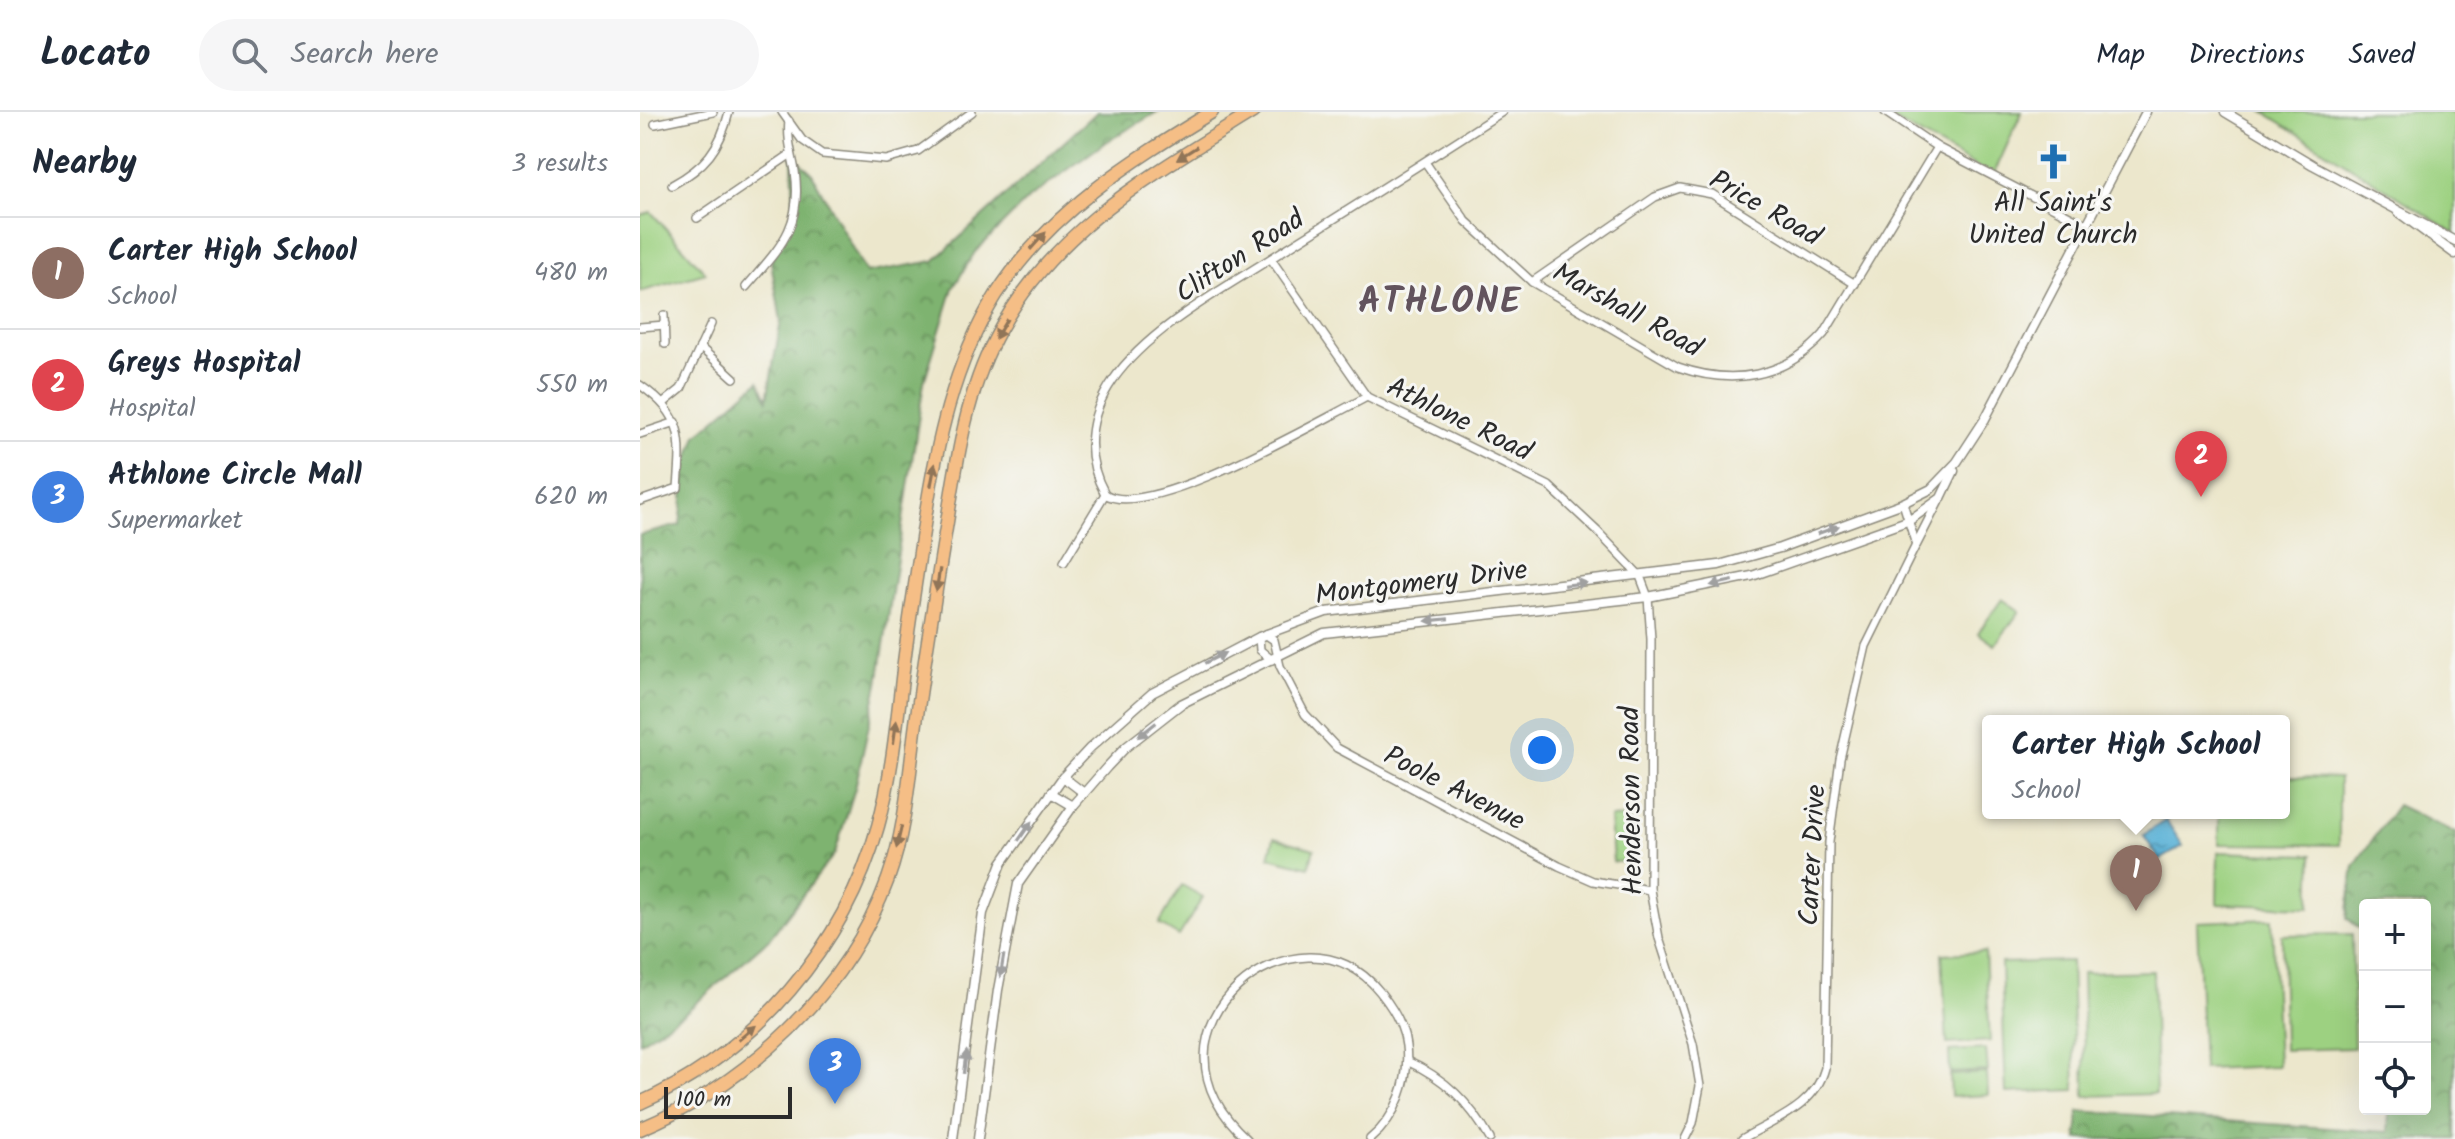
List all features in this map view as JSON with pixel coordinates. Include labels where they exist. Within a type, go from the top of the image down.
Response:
[{"type":"highway","points":[[640,1103],[685,1080],[753,1028],[809,967],[850,900],[867,860],[885,795],[940,440],[965,361],[994,298],[1016,265],[1079,200],[1212,112]]},
{"type":"highway","points":[[640,1129],[713,1092],[780,1039],[829,984],[871,918],[888,879],[906,805],[927,642],[965,423],[983,363],[996,336],[1028,284],[1071,235],[1117,198],[1253,112]]},
{"type":"street","points":[[655,124],[713,112]]},
{"type":"street","points":[[672,185],[701,167],[715,153],[729,112]]},
{"type":"street","points":[[782,112],[802,140],[822,154],[886,160],[918,151],[972,112]]},
{"type":"street","name":"Clifton Road","points":[[1105,494],[1092,460],[1090,441],[1101,399],[1137,352],[1202,303],[1502,112]]},
{"type":"street","points":[[1885,112],[1937,147],[2087,225]]},
{"type":"street","points":[[2225,112],[2455,241]]},
{"type":"street","name":"Montgomery Drive","points":[[953,1139],[986,898],[1002,863],[1051,793],[1119,720],[1152,693],[1262,635],[1326,612],[1719,565],[1780,548],[1903,503],[1938,484],[1957,462],[1985,419],[2147,115]]},
{"type":"street","points":[[746,287],[793,226],[798,202],[789,121]]},
{"type":"street","name":"Marshall Road","points":[[1425,162],[1466,221],[1532,282],[1678,367],[1718,376],[1762,373],[1787,367],[1806,355],[1824,334],[1937,147]]},
{"type":"street","points":[[697,218],[791,154]]},
{"type":"street","name":"Price Road","points":[[1532,282],[1655,197],[1690,188],[1712,194],[1855,284]]},
{"type":"street","points":[[2395,210],[2409,224],[2455,254]]},
{"type":"street","name":"Athlone Road","points":[[1271,259],[1367,397],[1549,486],[1640,576],[1648,597]]},
{"type":"street","points":[[664,315],[665,344]]},
{"type":"street","points":[[665,402],[681,389],[711,324]]},
{"type":"street","points":[[640,327],[665,325]]},
{"type":"street","points":[[700,347],[734,378]]},
{"type":"street","points":[[640,385],[665,402],[680,437],[678,488],[640,501]]},
{"type":"street","points":[[1064,562],[1105,494],[1126,502],[1172,492],[1367,397]]},
{"type":"street","points":[[640,434],[676,422]]},
{"type":"street","name":"Montgomery Drive","points":[[978,1139],[1015,889],[1084,793],[1126,747],[1181,704],[1308,639],[1340,630],[1648,597],[1729,583],[1768,571],[1910,520],[1941,498],[1957,462]]},
{"type":"street","points":[[1916,545],[1941,498]]},
{"type":"street","points":[[1903,503],[1916,545]]},
{"type":"street","name":"Carter Drive","points":[[1742,1139],[1807,1101],[1821,1082],[1826,1060],[1829,842],[1840,759],[1866,646],[1916,545]]},
{"type":"street","points":[[1780,548],[1787,563]]},
{"type":"street","points":[[1761,553],[1768,571]]},
{"type":"street","points":[[1477,596],[1479,615]]},
{"type":"street","points":[[1462,597],[1465,617]]},
{"type":"street","name":"Henderson Road","points":[[1648,597],[1651,639],[1650,890],[1659,938],[1699,1069],[1697,1107],[1685,1139]]},
{"type":"street","name":"Poole Avenue","points":[[1274,657],[1274,640],[1262,635],[1260,650],[1274,657],[1305,714],[1321,735],[1359,762],[1593,881],[1650,890]]},
{"type":"street","points":[[1063,777],[1084,793]]},
{"type":"street","points":[[1051,793],[1073,806]]},
{"type":"street","points":[[1247,1139],[1218,1105],[1206,1068],[1210,1027],[1217,1009],[1248,976],[1293,959],[1320,958],[1359,973],[1375,986],[1399,1020],[1407,1061],[1397,1103],[1370,1139]]},
{"type":"street","points":[[1407,1061],[1432,1072],[1458,1094],[1490,1139]]},
{"type":"green space","points":[[1097,112],[1157,112],[1103,144],[1029,198],[975,252],[953,288],[924,382],[878,684],[855,788],[835,853],[769,939],[686,1012],[640,1042],[640,535],[680,525],[687,464],[697,435],[759,381],[767,399],[781,321],[771,262],[794,209],[792,155],[811,172],[866,273],[934,261]]},
{"type":"green space","points":[[1896,112],[2022,112],[1993,176],[1891,118]]},
{"type":"green space","points":[[2264,112],[2455,112],[2455,233]]},
{"type":"green space","points":[[651,212],[706,273],[640,292],[640,215]]},
{"type":"green space","points":[[2002,599],[2020,611],[1995,645],[1978,633]]},
{"type":"green space","points":[[2290,777],[2339,778],[2339,845],[2219,844],[2219,819],[2290,819]]},
{"type":"green space","points":[[2397,805],[2455,833],[2455,1139],[2077,1139],[2079,1111],[2388,1132],[2389,1115],[2431,1115],[2431,899],[2359,899],[2359,928],[2347,918],[2354,866]]},
{"type":"green space","points":[[1630,817],[1633,861],[1613,862],[1610,818]]},
{"type":"green space","points":[[1274,838],[1314,849],[1309,867],[1269,857]]},
{"type":"green space","points":[[2218,852],[2312,855],[2310,907],[2217,904]]},
{"type":"green space","points":[[1182,885],[1203,897],[1179,936],[1159,924]]},
{"type":"green space","points":[[2272,919],[2278,1066],[2203,1069],[2197,922]]},
{"type":"green space","points":[[2352,934],[2354,1048],[2284,1050],[2282,935]]},
{"type":"green space","points":[[1985,952],[1990,1041],[1947,1044],[1942,954]]},
{"type":"green space","points":[[2071,961],[2075,1090],[2006,1093],[2001,963]]},
{"type":"green space","points":[[2153,971],[2156,1094],[2085,1096],[2082,973]]},
{"type":"green space","points":[[1986,1049],[1988,1071],[1950,1073],[1949,1051]]},
{"type":"green space","points":[[1987,1073],[1988,1095],[1951,1097],[1950,1075]]},
{"type":"water","points":[[2166,820],[2183,846],[2160,860],[2143,835]]},
{"type":"place","name":"All Saint's United Church","points":[[2053,161]]},
{"type":"place","name":"Greys Hospital","points":[[2201,497]]},
{"type":"place","name":"Carter High School","points":[[2136,911]]},
{"type":"place","name":"Athlone Circle Mall","points":[[835,1104]]},
{"type":"district","name":"ATHLONE","points":[[1440,299]]}]
